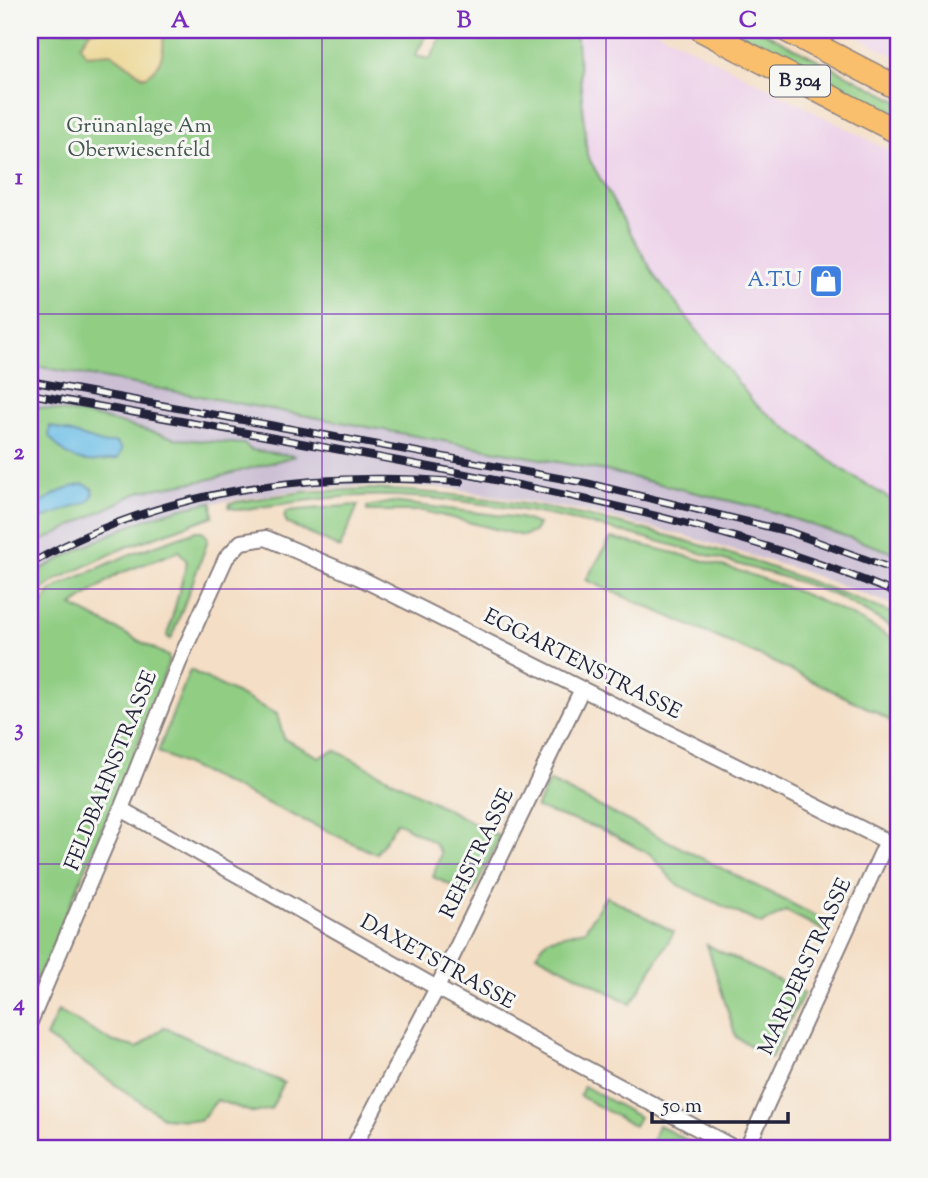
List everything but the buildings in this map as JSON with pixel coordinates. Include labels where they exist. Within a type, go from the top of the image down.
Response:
[{"type":"main road","name":"B 304","points":[[702,30],[898,132]]},
{"type":"main road","name":"B 304","points":[[786,30],[898,88]]},
{"type":"street","name":"EGGARTENSTRASSE","points":[[241,542],[266,538],[360,578],[892,844]]},
{"type":"street","name":"FELDBAHNSTRASSE","points":[[30,1022],[121,809],[181,655],[226,558],[241,542]]},
{"type":"street","name":"REHSTRASSE","points":[[353,1148],[437,988],[582,689]]},
{"type":"street","name":"DAXETSTRASSE","points":[[121,809],[437,988],[734,1148]]},
{"type":"street","name":"MARDERSTRASSE","points":[[747,1148],[892,844]]},
{"type":"shaded area","points":[[576,30],[656,30],[898,155],[898,504],[840,468],[755,404],[656,278],[587,155]]},
{"type":"shaded area","points":[[844,30],[898,30],[898,58]]},
{"type":"shaded area","points":[[30,365],[606,471],[767,510],[898,554],[898,607],[799,570],[686,536],[583,511],[455,489],[388,485],[322,487],[191,506],[130,525],[30,575],[30,547],[141,491],[207,480],[294,456],[251,450],[244,444],[178,439],[97,417],[30,406]]},
{"type":"green space","name":"Grünanlage Am Oberwiesenfeld","points":[[30,30],[429,30],[415,56],[430,59],[445,30],[576,30],[587,155],[656,278],[755,404],[840,468],[898,504],[898,554],[767,510],[606,471],[30,365]]},
{"type":"green space","points":[[732,30],[760,30],[898,101],[898,116]]},
{"type":"green space","points":[[30,406],[97,417],[178,439],[244,444],[251,450],[296,456],[207,480],[141,491],[30,547]]},
{"type":"green space","points":[[371,489],[439,493],[506,502],[574,513],[640,528],[771,567],[898,616],[898,631],[838,597],[797,581],[646,538],[523,510],[440,499],[378,495],[319,499],[239,510],[229,507],[230,503],[302,492]]},
{"type":"green space","points":[[212,502],[213,516],[124,548],[58,579],[45,588],[30,611],[30,575],[96,541],[141,522],[164,513]]},
{"type":"green space","points":[[392,502],[520,518],[538,524],[534,532],[523,536],[424,511],[367,511],[367,507]]},
{"type":"green space","points":[[358,505],[340,548],[287,523],[284,516],[287,511]]},
{"type":"green space","points":[[202,531],[208,538],[171,639],[167,637],[187,562],[179,551],[118,574],[72,606],[168,656],[169,661],[133,756],[30,1000],[30,635],[42,604],[50,592],[61,585],[128,555]]},
{"type":"green space","points":[[611,538],[723,566],[795,591],[831,606],[898,642],[898,726],[874,711],[769,660],[586,580]]},
{"type":"green space","points":[[190,670],[277,714],[284,739],[319,757],[335,750],[500,837],[472,895],[433,877],[441,853],[433,842],[397,822],[376,854],[158,752]]},
{"type":"green space","points":[[549,781],[830,923],[825,931],[786,911],[761,924],[676,884],[650,854],[603,830],[536,808]]},
{"type":"green space","points":[[606,896],[674,932],[631,1004],[536,954],[548,939],[585,930]]},
{"type":"green space","points":[[707,945],[804,993],[771,1058],[736,1037]]},
{"type":"green space","points":[[58,1011],[111,1041],[138,1048],[164,1027],[284,1083],[271,1109],[254,1113],[217,1100],[200,1121],[164,1118],[46,1037]]},
{"type":"green space","points":[[584,1086],[639,1117],[634,1126],[580,1096]]},
{"type":"green space","points":[[658,1125],[702,1148],[650,1148]]},
{"type":"sand","points":[[91,30],[162,30],[163,51],[159,63],[144,77],[111,53],[86,55],[80,45]]},
{"type":"water","points":[[50,426],[105,444],[115,442],[122,449],[118,459],[87,461],[72,457],[49,436]]},
{"type":"water","points":[[83,484],[92,488],[93,495],[88,502],[35,521],[33,511],[44,501]]},
{"type":"railway","points":[[30,381],[586,483],[790,532],[898,571]]},
{"type":"railway","points":[[30,394],[435,468],[611,505],[728,535],[842,572],[898,594]]},
{"type":"railway","points":[[30,564],[80,538],[131,518],[238,490],[348,479],[460,482]]},
{"type":"place","name":"A.T.U","points":[[826,281]]}]
